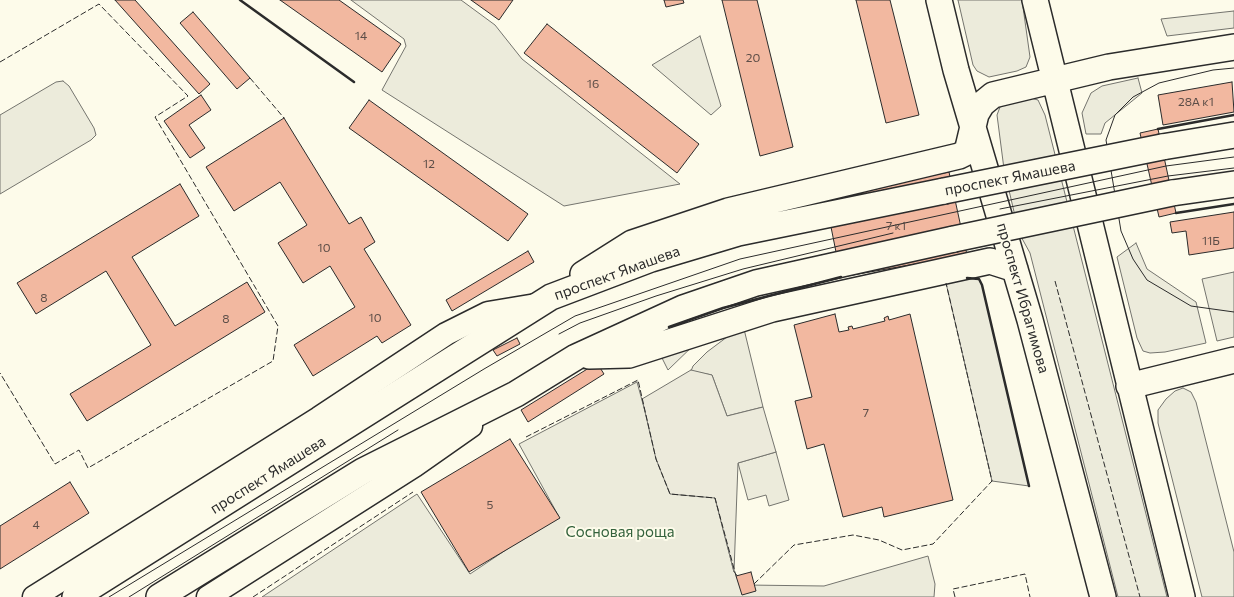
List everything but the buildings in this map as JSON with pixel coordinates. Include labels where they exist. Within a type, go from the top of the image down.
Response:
[{"type":"main road","name":"проспект Ибрагимова","points":[[938,0],[973,128],[1015,269],[1103,597]]},
{"type":"main road","points":[[1035,0],[1182,597]]},
{"type":"main road","points":[[34,597],[319,418],[446,334],[488,313],[543,301],[632,243],[728,211],[959,156],[967,152],[976,114],[982,104],[994,95],[1109,67],[1234,47]]},
{"type":"main road","name":"проспект Ямашева","points":[[75,597],[543,301],[651,259],[738,233],[1162,147],[1234,135]]},
{"type":"main road","points":[[208,597],[414,466],[516,394],[576,357],[683,308],[756,283],[1172,193],[1234,184]]},
{"type":"main road","points":[[576,357],[629,355],[772,310],[990,261],[1015,269]]},
{"type":"main road","points":[[1129,386],[1234,360]]},
{"type":"main road","points":[[159,597],[363,471],[516,394]]},
{"type":"green space","points":[[351,0],[461,0],[495,25],[522,59],[680,184],[564,206],[382,90],[406,46],[404,39]]},
{"type":"green space","points":[[958,0],[1022,0],[1030,57],[1026,67],[1017,71],[989,77],[977,71],[973,65]]},
{"type":"green space","points":[[1234,11],[1234,28],[1167,36],[1161,19]]},
{"type":"green space","points":[[700,36],[721,106],[711,115],[652,65]]},
{"type":"green space","points":[[1138,78],[1142,93],[1105,123],[1101,134],[1086,134],[1082,113],[1091,93],[1102,86]]},
{"type":"green space","points":[[63,81],[69,86],[94,128],[96,135],[91,140],[0,194],[0,115],[56,82]]},
{"type":"green space","points":[[1027,97],[1038,100],[1045,115],[1167,597],[1118,597],[1030,253],[1019,233],[1004,169],[997,115],[1000,107],[1006,103]]},
{"type":"green space","points":[[1136,243],[1147,269],[1196,302],[1206,343],[1165,352],[1150,353],[1143,351],[1137,338],[1117,257]]},
{"type":"green space","points":[[1234,272],[1234,337],[1217,341],[1202,279]]},
{"type":"green space","points":[[969,278],[979,279],[982,285],[1029,486],[992,481],[946,283]]},
{"type":"green space","points":[[743,325],[763,407],[727,416],[712,375],[691,371],[693,366],[707,352]]},
{"type":"green space","points":[[699,340],[668,370],[660,354]]},
{"type":"green space","name":"Сосновая роща","points":[[637,382],[654,444],[715,498],[734,572],[747,585],[824,586],[928,556],[935,584],[934,597],[262,597],[417,494],[470,574],[558,515],[519,444]]},
{"type":"green space","points":[[1183,388],[1191,392],[1196,402],[1234,552],[1234,597],[1202,597],[1158,423],[1158,410],[1175,391]]},
{"type":"green space","points":[[776,452],[789,500],[769,506],[766,495],[748,500],[738,463]]},
{"type":"shaded area","points":[[691,370],[712,375],[727,416],[763,407],[776,452],[738,463],[734,572],[715,498],[670,494],[656,459],[642,399]]},
{"type":"tram line","points":[[1234,68],[1213,70],[1159,83],[1133,97],[1115,115],[1106,140],[1121,231],[1133,259],[1147,280],[1191,306],[1234,312]]},
{"type":"tram line","points":[[109,597],[484,369],[575,316],[740,259],[1166,166],[1234,157]]},
{"type":"tram line","points":[[1000,209],[1168,176],[1234,168]]},
{"type":"tram line","points":[[559,334],[580,323],[656,296],[743,269],[893,233]]},
{"type":"tram line","points":[[129,597],[398,430]]},
{"type":"fence","points":[[0,62],[99,4],[188,96],[155,117],[278,326],[273,361],[88,468],[79,450],[55,464],[0,373]]},
{"type":"fence","points":[[250,78],[284,118]]},
{"type":"fence","points":[[1055,281],[1140,597]]},
{"type":"fence","points":[[754,584],[794,545],[853,535],[879,540],[902,550],[933,544],[992,481],[946,283]]},
{"type":"fence","points":[[526,437],[638,380],[656,459],[670,494],[715,498],[736,576]]},
{"type":"fence","points":[[253,597],[413,492]]},
{"type":"fence","points":[[955,597],[953,589],[1025,574],[1030,597]]},
{"type":"wall","points":[[240,0],[354,82]]},
{"type":"wall","points":[[1158,129],[1234,115]]},
{"type":"wall","points":[[1176,213],[1234,204]]},
{"type":"wall","points":[[669,327],[723,308],[841,277]]},
{"type":"wall","points":[[967,278],[979,279],[982,285],[1029,486]]}]
